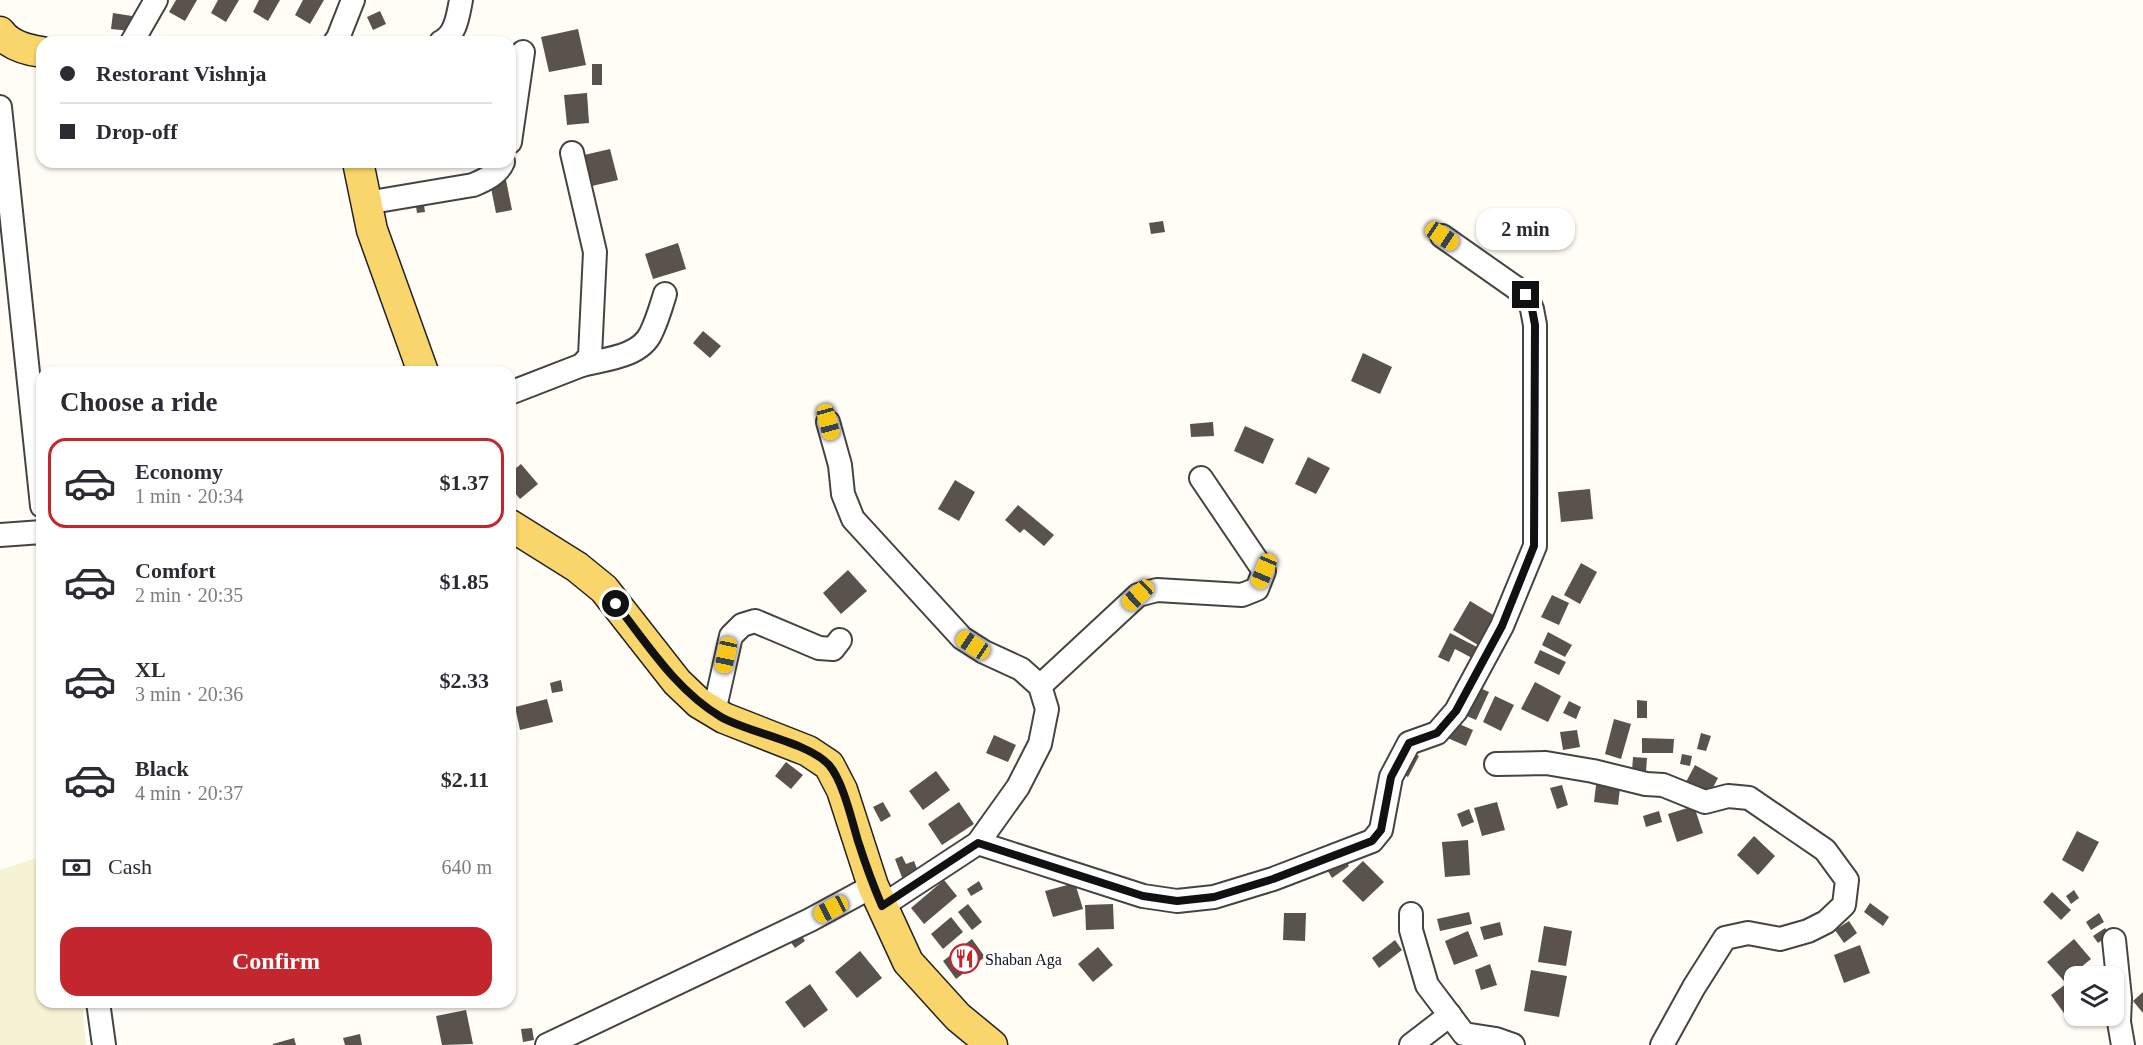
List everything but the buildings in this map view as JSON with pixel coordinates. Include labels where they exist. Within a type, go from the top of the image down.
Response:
[{"type":"main road","points":[[1,38],[20,47],[36,51]]},
{"type":"main road","points":[[359,168],[372,230],[421,366]]},
{"type":"main road","points":[[516,529],[577,567],[604,589],[677,682],[699,703],[724,718],[808,751],[829,765],[842,790],[877,896],[908,962],[958,1017],[992,1045]]},
{"type":"street","points":[[135,36],[156,0]]},
{"type":"street","points":[[339,36],[354,0]]},
{"type":"street","points":[[449,36],[455,26],[461,0]]},
{"type":"street","points":[[516,100],[523,52]]},
{"type":"street","points":[[0,106],[36,449]]},
{"type":"street","points":[[572,153],[595,252],[590,356],[582,365]]},
{"type":"street","points":[[366,203],[473,185],[487,179],[500,168]]},
{"type":"street","points":[[978,843],[1143,896],[1177,901],[1214,897],[1273,879],[1372,841],[1381,830],[1391,777],[1409,743],[1437,733],[1456,711],[1502,626],[1534,546],[1535,325],[1532,309],[1526,295],[1442,236]]},
{"type":"street","points":[[516,391],[582,365],[630,353],[642,346],[651,335],[666,294]]},
{"type":"street","points":[[547,1045],[810,920],[877,896],[978,843],[1018,787],[1040,744],[1047,710],[1040,686],[1021,669],[984,652],[962,638],[853,519],[843,494],[840,465],[828,422]]},
{"type":"street","points":[[1040,686],[1138,595],[1156,590],[1242,594],[1257,589],[1264,571],[1201,478]]},
{"type":"street","points":[[0,535],[36,532]]},
{"type":"street","points":[[714,712],[731,636],[742,625],[755,621],[819,648],[832,649],[840,640]]},
{"type":"street","points":[[1496,764],[1546,763],[1593,771],[1646,784],[1663,785],[1705,802],[1728,796],[1749,798],[1825,850],[1847,880],[1844,905],[1826,922],[1808,931],[1780,939],[1748,933],[1725,938],[1694,987],[1662,1045]]},
{"type":"street","points":[[1412,914],[1412,930],[1427,985],[1450,1016],[1464,1034],[1496,1039],[1512,1045]]},
{"type":"street","points":[[2114,940],[2120,998],[2119,1022],[2123,1045]]},
{"type":"street","points":[[99,1008],[104,1045]]},
{"type":"street","points":[[1411,1045],[1450,1016]]},
{"type":"shaded area","points":[[36,858],[36,1008],[83,1008],[86,1045],[0,1045],[0,870]]},
{"type":"place","name":"Shaban Aga","points":[[964,959]]},
{"type":"route","points":[[616,604],[677,682],[699,703],[724,718],[808,751],[829,765],[842,790],[873,886],[882,906],[978,843],[1022,855],[1143,896],[1177,901],[1214,897],[1273,879],[1372,841],[1381,830],[1391,777],[1409,743],[1437,733],[1456,711],[1502,626],[1534,546],[1536,511],[1535,325],[1526,295]]}]
